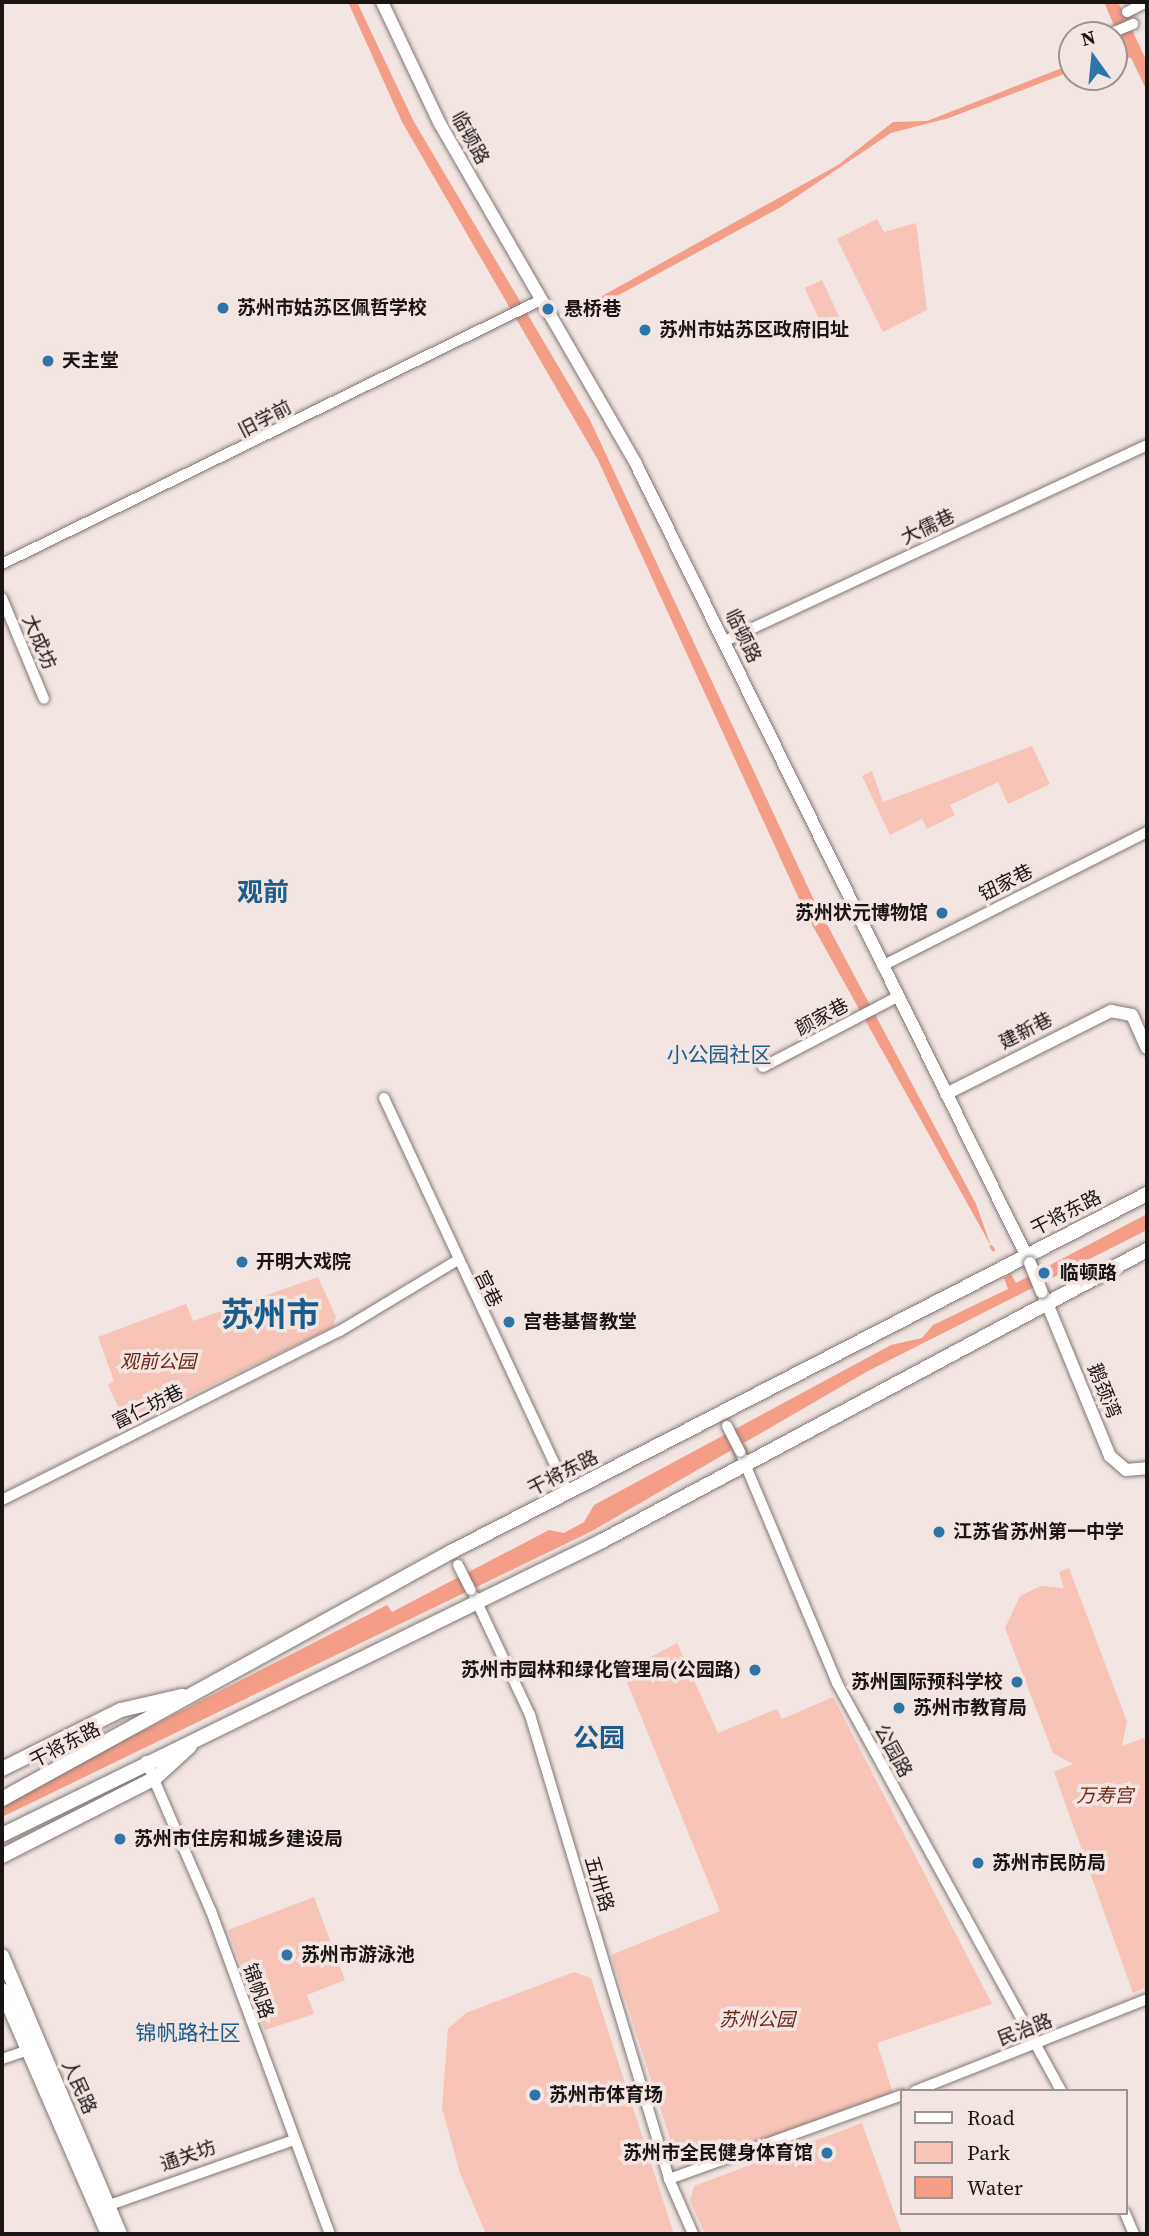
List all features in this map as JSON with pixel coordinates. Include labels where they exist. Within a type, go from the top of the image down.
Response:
[{"type":"main road","name":"临顿路","points":[[382,2],[440,124],[619,431],[1028,1258],[1044,1296]]},
{"type":"main road","name":"建新巷","points":[[946,1094],[1095,1017],[1126,1011],[1147,1048]]},
{"type":"main road","name":"干将东路","points":[[2,1799],[197,1693],[454,1559],[568,1492],[724,1420],[1002,1266],[1028,1258],[1147,1194]]},
{"type":"main road","points":[[2,1835],[474,1596],[1044,1296],[1147,1250]]},
{"type":"main road","name":"鹅颈湾","points":[[1044,1296],[1110,1456],[1126,1470],[1147,1468]]},
{"type":"main road","points":[[2,1769],[121,1710],[197,1693]]},
{"type":"main road","points":[[2,1856],[155,1778],[202,1736]]},
{"type":"main road","name":"人民路","points":[[2,1956],[104,2206],[108,2234]]},
{"type":"main road","name":"人民路","points":[[2,1990],[28,2050],[120,2234]]},
{"type":"street","points":[[1128,12],[1147,2]]},
{"type":"street","points":[[1128,26],[1132,24]]},
{"type":"street","name":"旧学前","points":[[2,564],[541,300]]},
{"type":"street","name":"大儒巷","points":[[724,641],[1147,445]]},
{"type":"street","name":"大成坊","points":[[2,598],[44,699]]},
{"type":"street","name":"钮家巷","points":[[882,966],[1147,832]]},
{"type":"street","name":"颜家巷","points":[[763,1067],[897,997]]},
{"type":"street","name":"宫巷","points":[[384,1098],[456,1261],[568,1492]]},
{"type":"street","name":"富仁坊巷","points":[[2,1500],[340,1331],[456,1261]]},
{"type":"street","name":"公园路","points":[[724,1420],[837,1683],[1060,2089]]},
{"type":"street","name":"五卅路","points":[[454,1559],[530,1715],[669,2179],[694,2234]]},
{"type":"street","name":"锦帆路","points":[[146,1761],[211,1911],[291,2141],[330,2234]]},
{"type":"street","name":"民治路","points":[[920,2089],[1147,1999]]},
{"type":"street","points":[[2,2059],[28,2050]]},
{"type":"street","points":[[669,2179],[900,2096]]},
{"type":"street","name":"通关坊","points":[[104,2206],[291,2141]]},
{"type":"street","points":[[1126,2215],[1134,2234]]},
{"type":"green space","points":[[877,219],[884,232],[916,223],[927,310],[883,332],[837,239]]},
{"type":"green space","points":[[822,280],[840,319],[823,327],[805,288]]},
{"type":"green space","points":[[1032,746],[1050,784],[1008,804],[998,782],[950,805],[955,815],[927,829],[922,819],[890,835],[862,776],[872,771],[883,802]]},
{"type":"green space","name":"观前公园","points":[[318,1277],[336,1317],[333,1327],[127,1426],[108,1385],[114,1381],[98,1337],[186,1304],[193,1321]]},
{"type":"green space","name":"万寿宫","points":[[1069,1568],[1127,1722],[1122,1746],[1144,1738],[1147,1742],[1147,1987],[1133,1993],[1054,1772],[1073,1764],[1053,1753],[1005,1628],[1020,1596],[1041,1586],[1064,1588],[1059,1572]]},
{"type":"green space","name":"苏州公园","points":[[677,1643],[718,1733],[777,1709],[782,1719],[833,1697],[992,2004],[877,2043],[893,2093],[688,2166],[676,2157],[611,1955],[720,1911],[623,1672]]},
{"type":"green space","name":"苏州市游泳池","points":[[314,1897],[345,1980],[307,1995],[314,2014],[265,2030],[228,1930]]},
{"type":"green space","name":"苏州市体育场","points":[[574,1972],[591,1978],[673,2231],[665,2234],[486,2234],[460,2173],[442,2108],[448,2029],[466,2013]]},
{"type":"green space","name":"苏州市全民健身体育馆","points":[[862,2123],[902,2234],[705,2234],[690,2201],[694,2186]]},
{"type":"water","points":[[348,2],[357,2],[413,120],[590,420],[813,898],[976,1204],[991,1246],[805,912],[598,460],[402,122]]},
{"type":"water","points":[[1104,2],[1118,2],[1125,16],[1147,6],[1127,19],[1128,21],[1112,21]]},
{"type":"water","points":[[1128,21],[1147,62],[1147,91],[1131,58],[1128,58]]},
{"type":"water","points":[[1058,70],[1058,76],[949,118],[891,133],[781,207],[580,316],[575,311],[838,165],[893,122],[927,121]]},
{"type":"water","points":[[1147,1214],[1147,1230],[868,1371],[592,1531],[2,1817],[2,1808],[43,1782],[387,1605],[392,1612],[549,1530],[564,1533],[584,1522],[594,1505],[891,1345],[922,1338],[933,1325],[1008,1289],[1004,1278],[1011,1274],[1016,1283]]},
{"type":"place","name":"苏州市姑苏区佩哲学校","points":[[223,308]]},
{"type":"place","name":"悬桥巷","points":[[548,309]]},
{"type":"place","name":"苏州市姑苏区政府旧址","points":[[645,330]]},
{"type":"place","name":"天主堂","points":[[48,361]]},
{"type":"place","name":"苏州状元博物馆","points":[[942,913]]},
{"type":"place","name":"开明大戏院","points":[[242,1262]]},
{"type":"place","name":"临顿路","points":[[1044,1273]]},
{"type":"place","name":"宫巷基督教堂","points":[[509,1322]]},
{"type":"place","name":"江苏省苏州第一中学","points":[[939,1532]]},
{"type":"place","name":"苏州市园林和绿化管理局(公园路)","points":[[755,1670]]},
{"type":"place","name":"苏州国际预科学校","points":[[1017,1682]]},
{"type":"place","name":"苏州市教育局","points":[[899,1708]]},
{"type":"place","name":"苏州市住房和城乡建设局","points":[[120,1839]]},
{"type":"place","name":"苏州市民防局","points":[[978,1863]]},
{"type":"place","name":"苏州市游泳池","points":[[287,1955]]},
{"type":"place","name":"苏州市体育场","points":[[535,2095]]},
{"type":"place","name":"苏州市全民健身体育馆","points":[[827,2153]]},
{"type":"district","name":"观前","points":[[263,893]]},
{"type":"district","name":"小公园社区","points":[[719,1055]]},
{"type":"district","name":"苏州市","points":[[270,1315]]},
{"type":"district","name":"公园","points":[[599,1739]]},
{"type":"district","name":"锦帆路社区","points":[[188,2033]]}]
